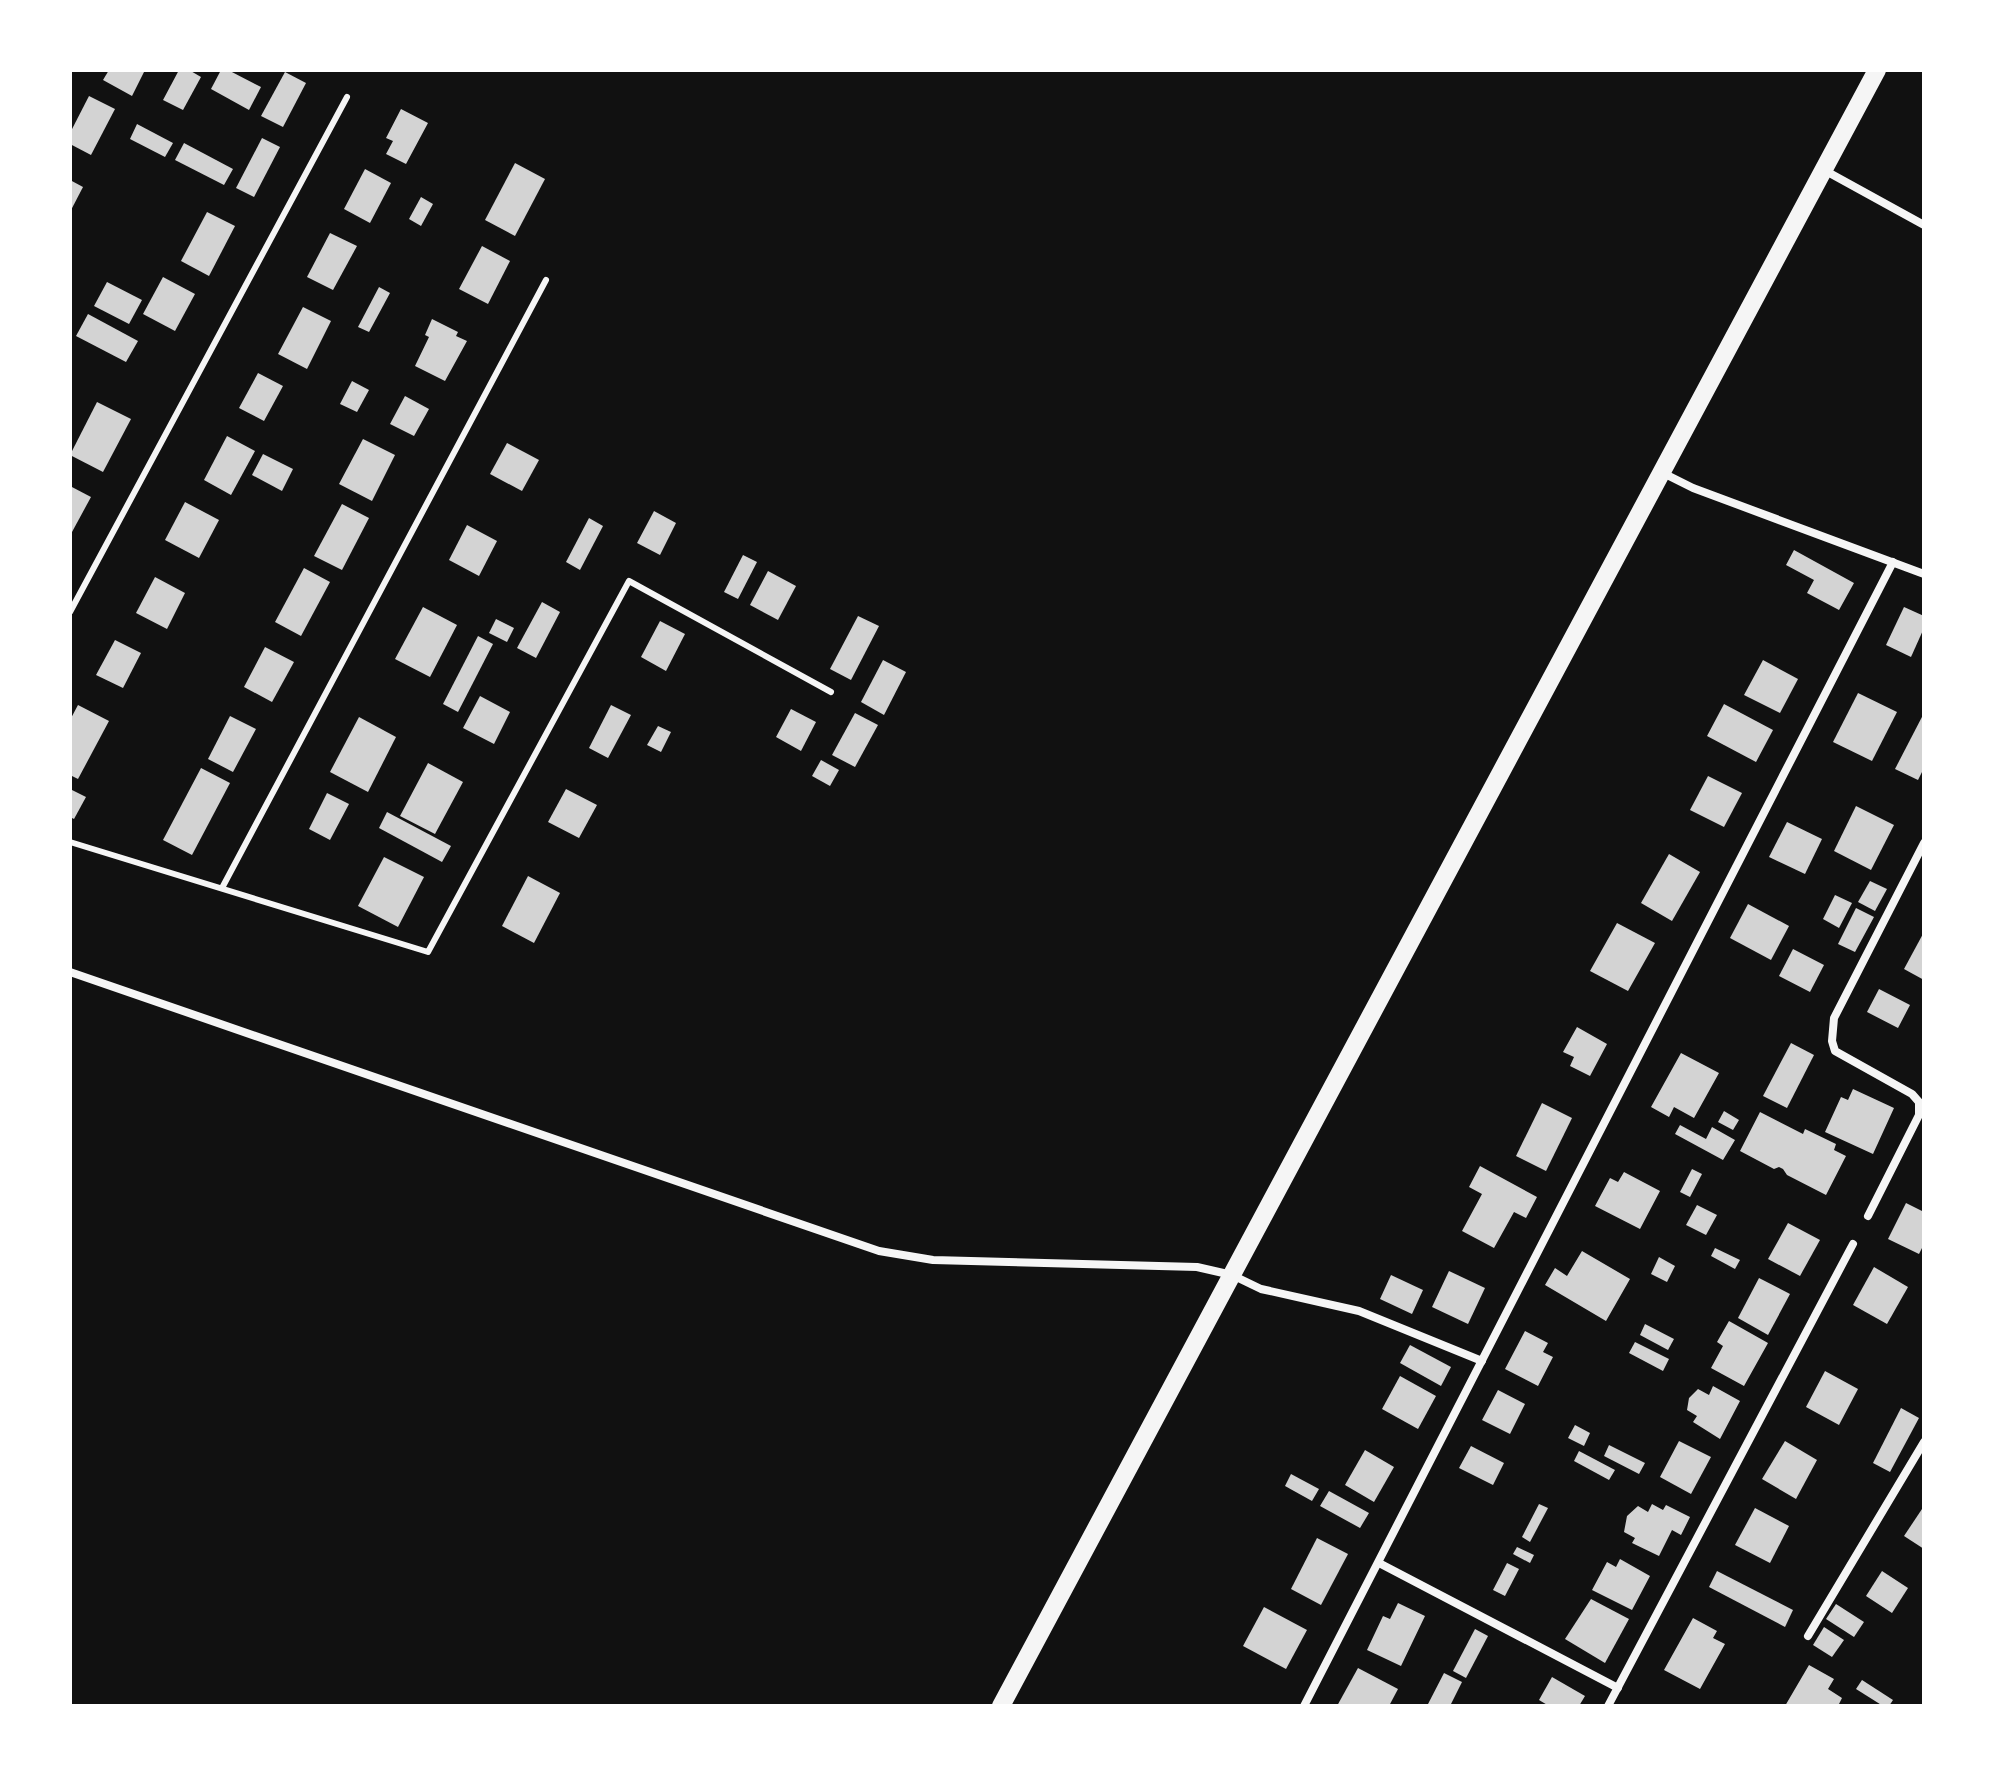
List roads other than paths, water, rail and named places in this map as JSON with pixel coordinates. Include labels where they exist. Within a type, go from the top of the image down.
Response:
[{"type":"main road","points":[[1001,1706],[1877,70]]},
{"type":"street","points":[[1824,169],[1924,225]]},
{"type":"street","points":[[1661,471],[1693,488],[1924,574]]},
{"type":"street","points":[[1304,1706],[1893,562]]},
{"type":"street","points":[[1868,1216],[1919,1115],[1919,1102],[1912,1094],[1835,1051],[1832,1041],[1834,1018],[1924,843]]},
{"type":"street","points":[[70,972],[879,1251],[933,1260],[1197,1267],[1232,1275],[1261,1289],[1359,1311],[1482,1361]]},
{"type":"street","points":[[1608,1706],[1853,1244]]},
{"type":"street","points":[[1808,1636],[1924,1442]]},
{"type":"street","points":[[1379,1563],[1618,1688]]},
{"type":"lane","points":[[70,612],[347,97]]},
{"type":"lane","points":[[222,888],[546,280]]},
{"type":"lane","points":[[70,842],[428,952],[629,581],[831,692]]}]
